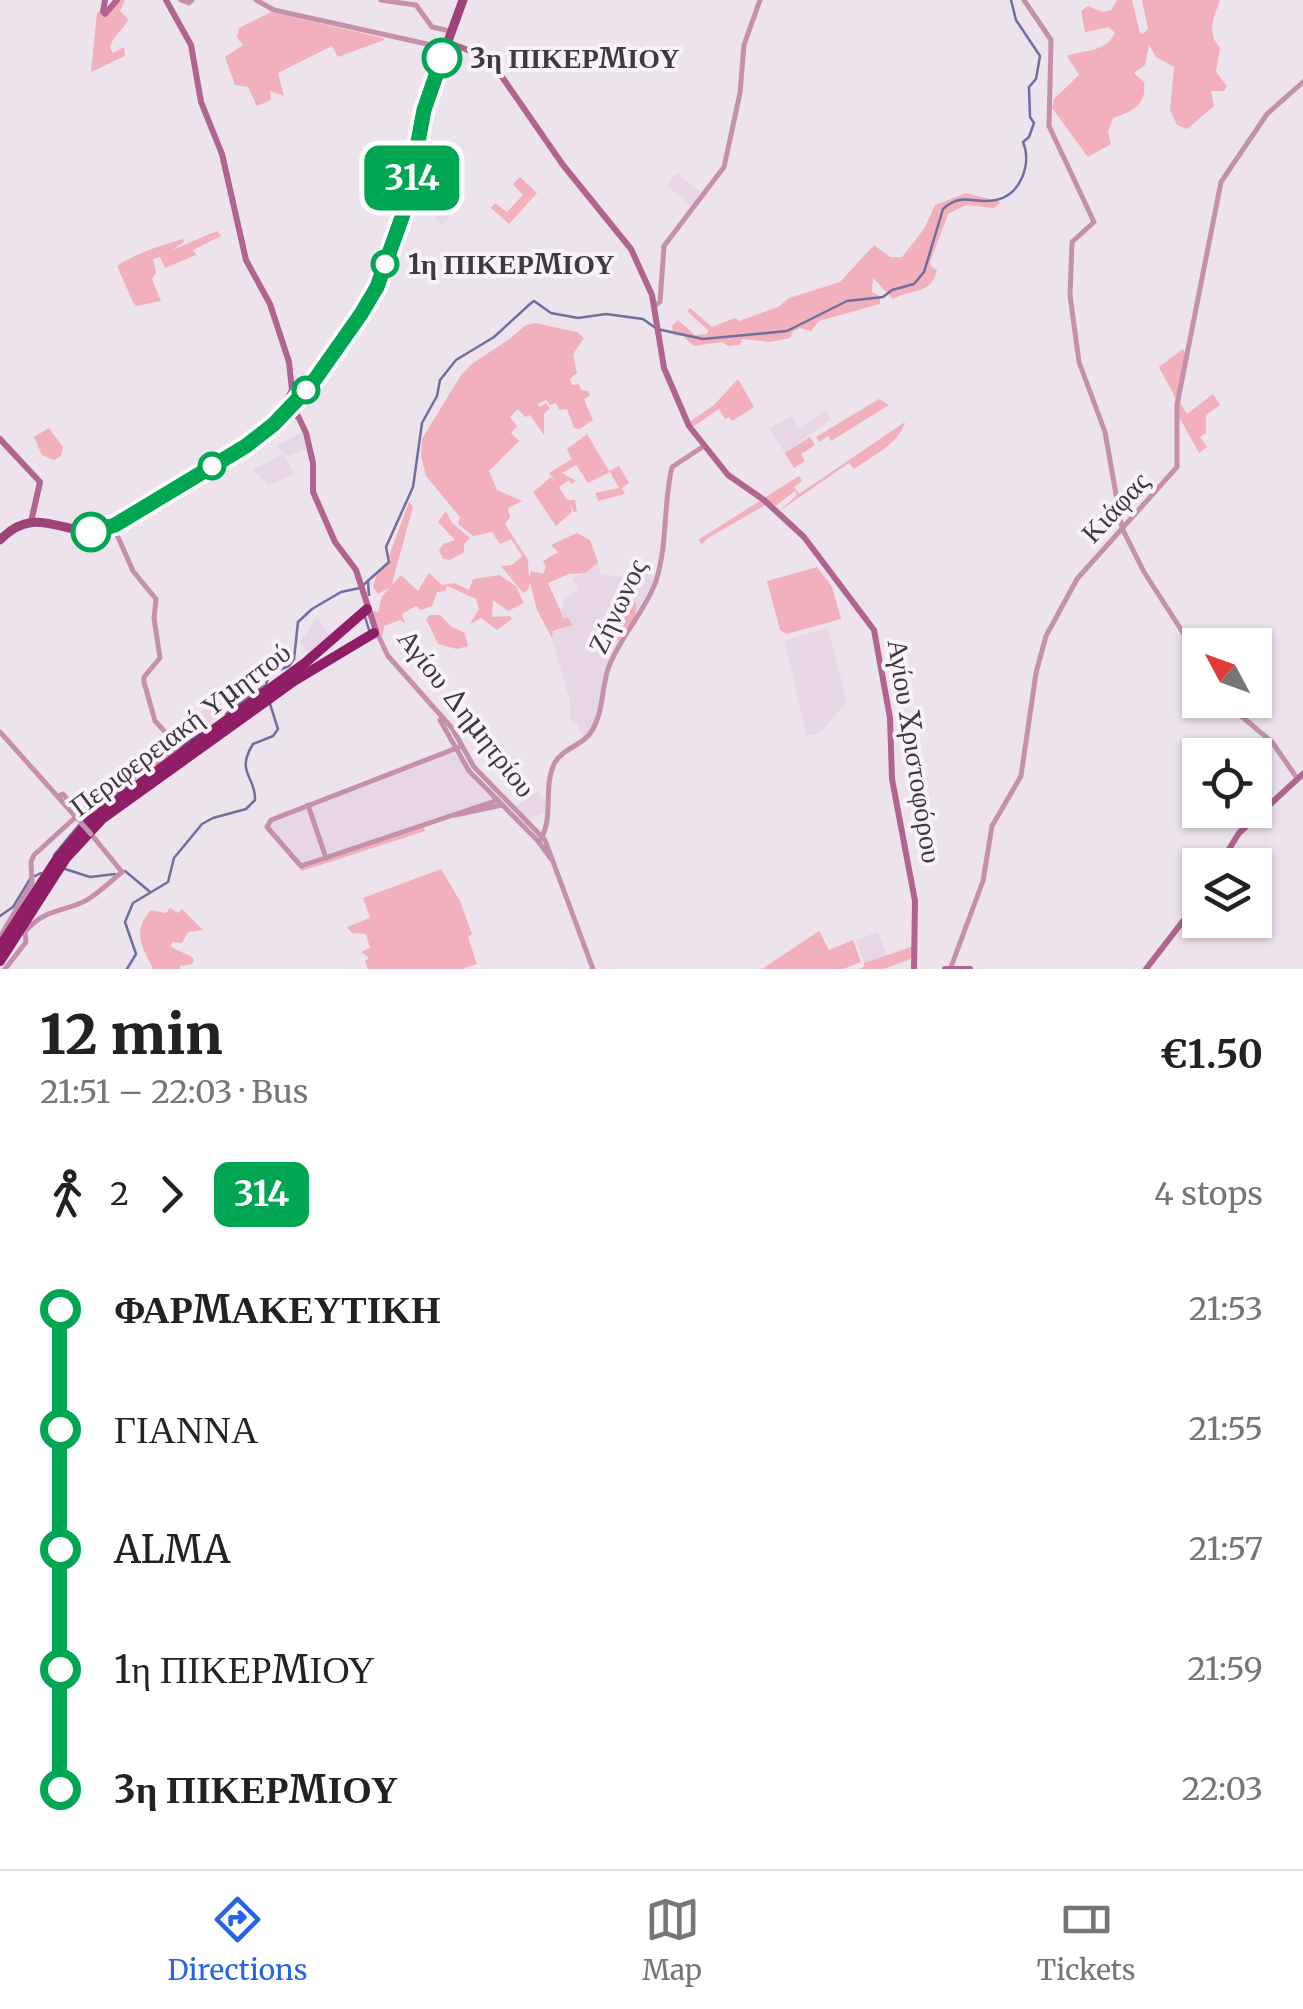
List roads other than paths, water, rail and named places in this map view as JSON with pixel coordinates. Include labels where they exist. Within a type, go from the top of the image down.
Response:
[{"type":"highway","name":"Περιφερειακή Υμηττού","points":[[0,962],[4,948],[57,859],[90,820],[310,660],[368,609]]},
{"type":"highway","name":"Περιφερειακή Υμηττού","points":[[4,948],[62,864],[86,835],[126,800],[234,728],[302,676],[373,633]]},
{"type":"main road","points":[[105,0],[106,14],[117,0]]},
{"type":"main road","points":[[164,0],[191,46],[201,102],[222,154],[246,260],[270,302],[288,360],[292,390],[289,408],[306,432],[313,463],[313,492],[335,542],[358,577],[373,633]]},
{"type":"main road","points":[[0,539],[15,524],[31,520],[49,520],[86,530],[112,527],[246,446],[289,408],[374,289],[404,206],[422,110],[462,0]]},
{"type":"main road","name":"Αγίου Χριστοφόρου","points":[[446,43],[489,58],[570,174],[621,234],[639,265],[654,306],[662,360],[684,416],[728,475],[764,500],[804,537],[876,637],[890,718],[892,779],[915,901],[914,969]]},
{"type":"main road","points":[[0,441],[40,482],[31,520]]},
{"type":"main road","points":[[1231,848],[1240,834],[1301,778]]},
{"type":"main road","points":[[1230,848],[1239,833],[1301,778]]},
{"type":"main road","points":[[1148,969],[1182,925]]},
{"type":"main road","points":[[1148,969],[1182,932]]},
{"type":"main road","points":[[951,969],[970,969]]},
{"type":"street","points":[[181,0],[192,0]]},
{"type":"street","points":[[256,0],[274,10],[446,43]]},
{"type":"street","points":[[381,0],[416,5],[446,43]]},
{"type":"street","points":[[654,306],[660,302],[664,246],[725,164],[740,92],[743,50],[760,0]]},
{"type":"street","points":[[1024,0],[1050,40],[1049,126],[1094,222],[1072,242],[1070,296],[1079,362],[1105,432],[1122,528],[1144,572],[1182,631]]},
{"type":"street","name":"Κιάφας","points":[[951,969],[982,881],[992,826],[1020,776],[1044,641],[1077,579],[1177,467],[1177,405],[1221,182],[1268,114],[1303,82]]},
{"type":"street","name":"Ζήνωνος","points":[[539,839],[548,819],[552,770],[558,757],[581,744],[594,728],[609,666],[656,580],[664,548],[672,467],[704,446]]},
{"type":"street","points":[[0,936],[32,883],[32,856],[178,747],[154,719],[144,682],[160,658],[154,618],[156,598],[133,570],[112,527]]},
{"type":"street","name":"Αγίου Δημητρίου","points":[[373,633],[386,658],[443,723],[468,769],[539,839],[557,870],[593,969]]},
{"type":"street","name":"Αγίου Δημητρίου","points":[[373,633],[452,728],[457,748]]},
{"type":"street","points":[[1244,718],[1269,739],[1301,778]]},
{"type":"street","points":[[0,732],[120,869],[88,900],[68,905],[33,923],[25,932],[26,942],[5,969]]},
{"type":"street","points":[[457,748],[270,820],[267,827],[300,866],[498,799]]},
{"type":"street","points":[[308,805],[326,858]]},
{"type":"waterway","points":[[265,687],[270,674],[289,666],[294,659],[298,622],[341,592],[360,588],[389,562],[386,547],[413,487],[422,423],[437,396],[440,380],[456,360],[494,337],[534,301],[551,313],[578,318],[606,314],[643,319],[657,329],[703,339],[787,331],[847,301],[883,297],[914,284],[924,272],[943,209],[956,201],[1005,197],[1022,177],[1026,159],[1023,142],[1034,123],[1030,117],[1029,87],[1036,79],[1040,56],[1016,20],[1011,0]]},
{"type":"waterway","points":[[368,581],[369,595]]},
{"type":"waterway","points":[[365,617],[370,633]]},
{"type":"waterway","points":[[226,714],[264,686]]},
{"type":"waterway","points":[[127,969],[136,954],[125,922],[133,903],[168,882],[174,858],[202,824],[246,809],[255,800],[246,762],[253,744],[273,736],[278,729],[270,704]]},
{"type":"waterway","points":[[182,746],[200,734]]},
{"type":"waterway","points":[[93,812],[134,780]]},
{"type":"waterway","points":[[54,855],[79,825]]},
{"type":"waterway","points":[[65,869],[90,877],[115,874]]},
{"type":"waterway","points":[[125,871],[149,891]]},
{"type":"waterway","points":[[35,876],[41,873]]},
{"type":"waterway","points":[[0,916],[13,907],[30,879]]},
{"type":"place","name":"3η ΠΙΚΕΡΜΙΟΥ","points":[[442,58]]},
{"type":"place","name":"1η ΠΙΚΕΡΜΙΟΥ","points":[[385,264]]}]
